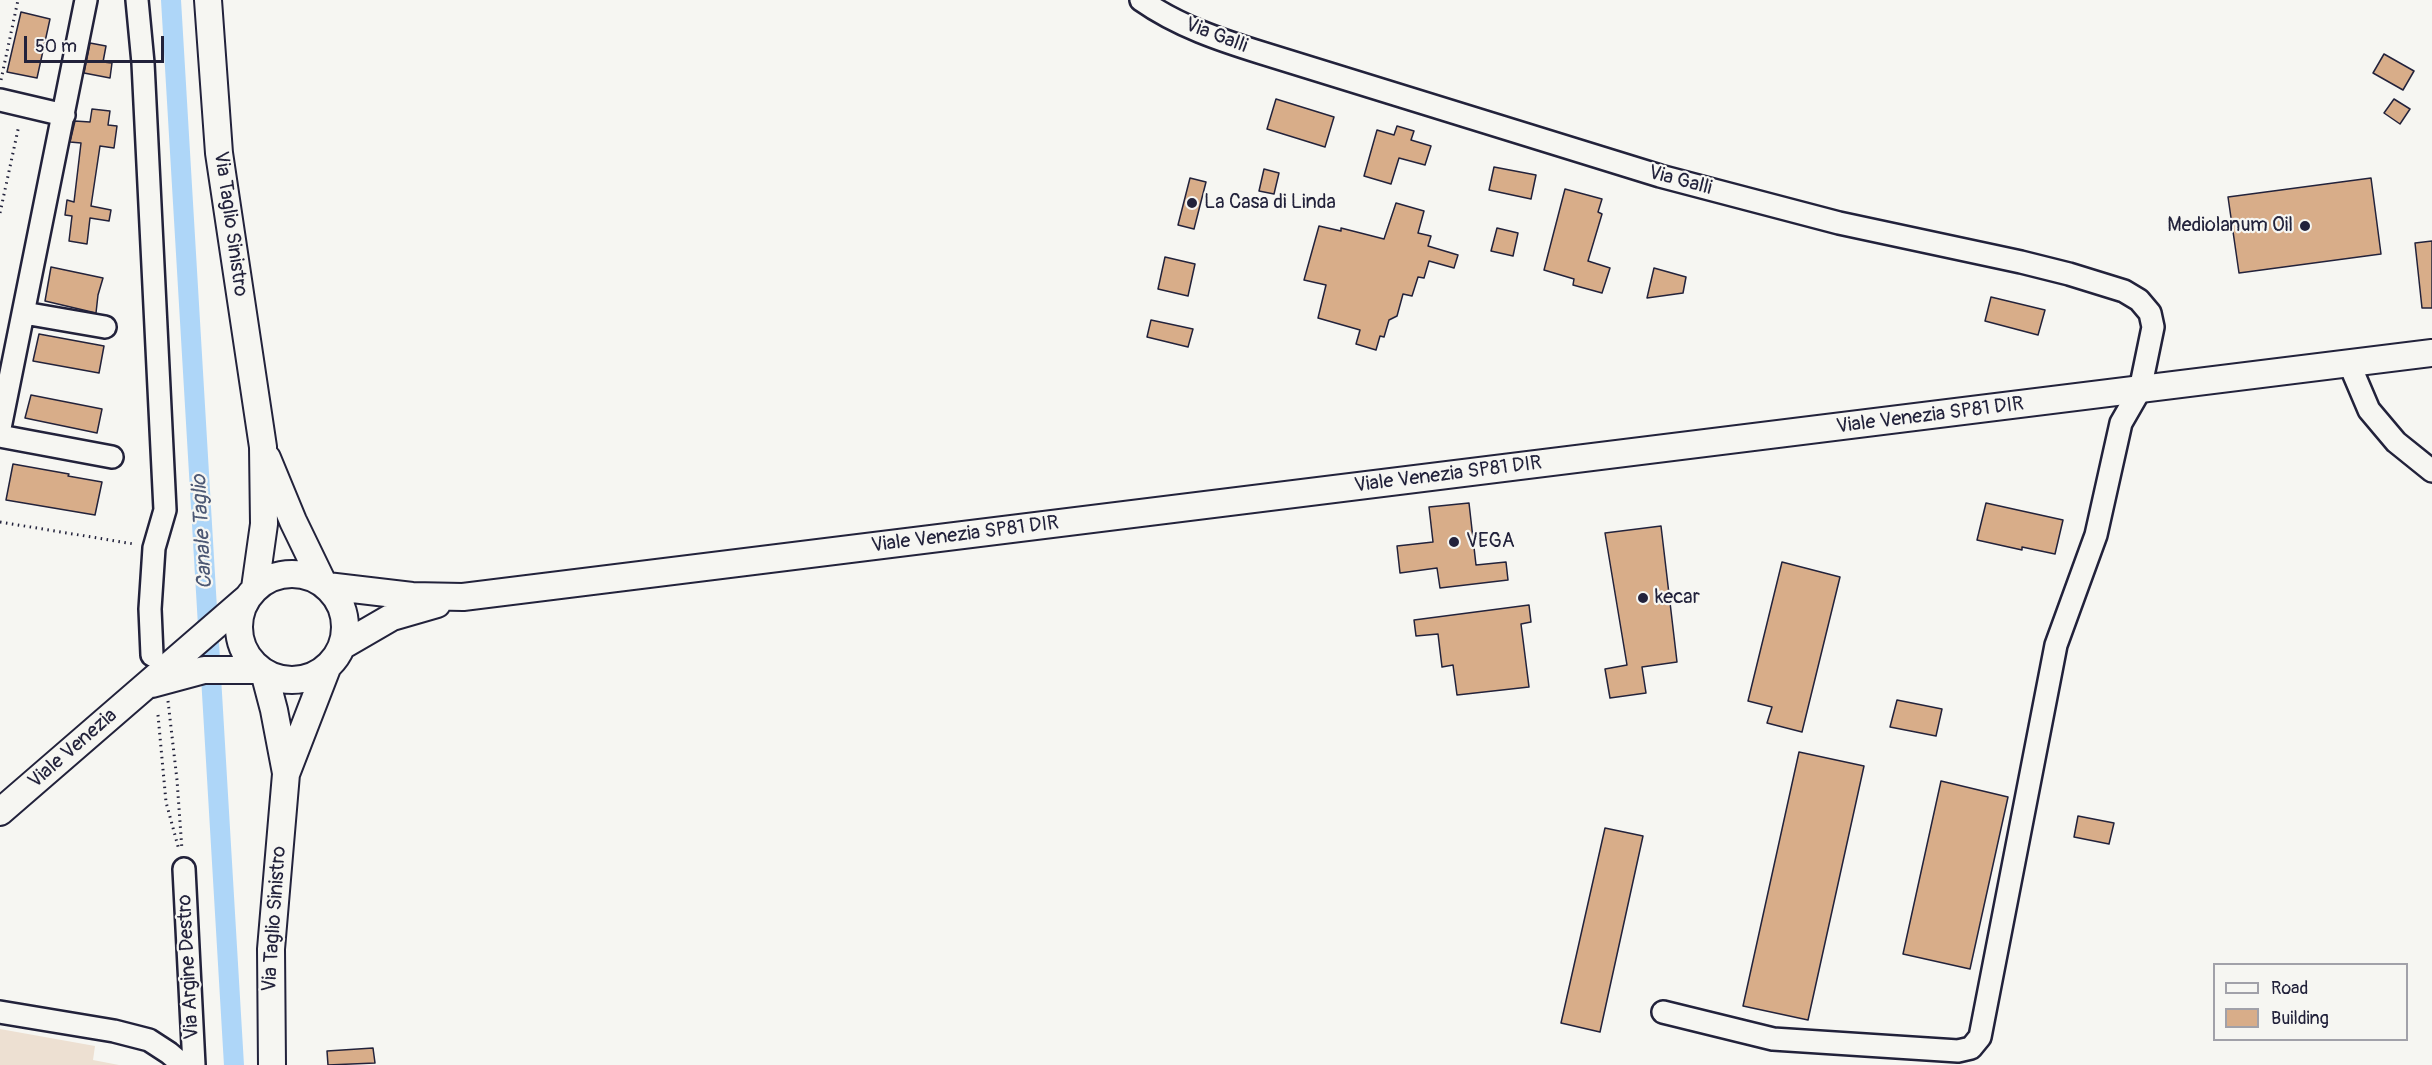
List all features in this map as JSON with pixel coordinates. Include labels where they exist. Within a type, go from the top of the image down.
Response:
[{"type":"main road","name":"Via Taglio Sinistro","points":[[208,0],[219,153],[263,447],[264,524],[250,594]]},
{"type":"main road","name":"Viale Venezia SP81 DIR","points":[[463,597],[2432,353]]},
{"type":"main road","name":"Via Taglio Sinistro","points":[[263,447],[293,521],[325,584]]},
{"type":"main road","points":[[325,584],[338,599],[345,614],[346,630],[342,646],[327,668],[313,676],[296,681],[279,679],[255,671],[239,637],[239,617],[250,594],[270,578],[288,573],[306,575],[325,584],[412,597],[463,597]]},
{"type":"main road","name":"Viale Venezia","points":[[0,812],[156,692],[225,616],[250,594]]},
{"type":"main road","points":[[342,646],[392,617],[463,597]]},
{"type":"main road","name":"Viale Venezia","points":[[181,664],[204,670],[255,671]]},
{"type":"main road","name":"Via Taglio Sinistro","points":[[286,774],[327,668]]},
{"type":"main road","name":"Via Taglio Sinistro","points":[[255,671],[274,710],[286,774],[271,949],[272,1065]]},
{"type":"street","points":[[0,428],[86,0]]},
{"type":"street","points":[[136,0],[143,63],[165,510],[154,548],[150,609],[152,655]]},
{"type":"street","name":"Via Galli","points":[[1141,0],[1156,11],[1202,34],[1660,176],[1839,223],[2020,262],[2124,291],[2139,300],[2150,313],[2152,327],[2140,390]]},
{"type":"street","points":[[0,100],[64,115]]},
{"type":"street","points":[[24,313],[105,327]]},
{"type":"street","points":[[2349,363],[2368,410],[2396,442],[2432,471]]},
{"type":"street","points":[[1663,1012],[1773,1039],[1958,1052],[1971,1048],[1980,1038],[2056,645],[2096,535],[2121,423],[2140,390]]},
{"type":"street","points":[[0,436],[112,457]]},
{"type":"street","name":"Via Argine Destro","points":[[184,869],[194,1065]]},
{"type":"street","points":[[0,1012],[114,1031],[149,1040],[183,1065]]},
{"type":"path","points":[[0,86],[18,0]]},
{"type":"path","points":[[0,213],[23,105]]},
{"type":"path","points":[[0,522],[154,548]]},
{"type":"path","points":[[156,692],[173,736],[184,869]]},
{"type":"path","points":[[158,715],[166,802],[184,869]]},
{"type":"shaded area","points":[[0,1029],[95,1046],[93,1060],[119,1065],[0,1065]]},
{"type":"building","points":[[21,12],[50,19],[37,78],[7,72]]},
{"type":"building","points":[[90,43],[106,46],[103,62],[112,63],[110,78],[84,73]]},
{"type":"building","points":[[2384,54],[2414,71],[2403,90],[2373,73]]},
{"type":"building","points":[[1276,99],[1334,117],[1325,147],[1267,129]]},
{"type":"building","points":[[2394,99],[2410,109],[2400,124],[2384,113]]},
{"type":"building","points":[[92,109],[110,111],[108,125],[117,126],[114,148],[100,146],[91,206],[111,210],[109,221],[90,218],[87,244],[69,241],[72,216],[65,215],[67,200],[74,202],[81,143],[70,142],[75,121],[90,122]]},
{"type":"building","points":[[1397,126],[1414,131],[1411,140],[1431,146],[1425,165],[1399,158],[1391,184],[1364,176],[1377,130],[1394,135]]},
{"type":"building","points":[[1494,167],[1536,175],[1531,199],[1489,190]]},
{"type":"building","points":[[1264,169],[1279,173],[1274,194],[1259,191]]},
{"type":"building","name":"La Casa di Linda","points":[[1190,178],[1206,182],[1194,229],[1178,225]]},
{"type":"building","name":"Mediolanum Oil","points":[[2371,178],[2381,254],[2239,273],[2228,197]]},
{"type":"building","points":[[1565,189],[1602,199],[1598,212],[1602,214],[1588,261],[1610,268],[1602,293],[1573,285],[1574,279],[1544,270]]},
{"type":"building","points":[[1396,203],[1424,211],[1418,233],[1431,236],[1428,246],[1458,255],[1454,268],[1429,261],[1424,278],[1418,277],[1412,296],[1403,294],[1397,316],[1389,320],[1384,337],[1380,336],[1376,350],[1356,344],[1360,330],[1318,318],[1326,285],[1304,280],[1319,226],[1341,231],[1341,228],[1384,239]]},
{"type":"building","points":[[1497,228],[1518,233],[1513,256],[1491,251]]},
{"type":"building","points":[[2432,241],[2432,308],[2422,308],[2415,243]]},
{"type":"building","points":[[1165,257],[1195,264],[1188,296],[1158,289]]},
{"type":"building","points":[[51,267],[103,278],[96,313],[45,301]]},
{"type":"building","points":[[1654,268],[1686,277],[1683,293],[1647,298]]},
{"type":"building","points":[[1991,297],[2045,310],[2038,335],[1985,321]]},
{"type":"building","points":[[1151,320],[1193,329],[1188,347],[1147,337]]},
{"type":"building","points":[[39,334],[104,346],[99,373],[33,361]]},
{"type":"building","points":[[31,395],[102,409],[97,433],[25,418]]},
{"type":"building","points":[[13,464],[102,482],[95,515],[6,500]]},
{"type":"building","points":[[1469,503],[1476,565],[1506,562],[1508,580],[1440,588],[1437,568],[1400,573],[1397,546],[1433,542],[1429,507]]},
{"type":"building","points":[[1986,503],[2063,520],[2055,554],[2022,547],[2022,550],[1977,540]]},
{"type":"building","name":"kecar","points":[[1661,526],[1677,662],[1642,667],[1646,693],[1610,698],[1605,669],[1627,665],[1605,533]]},
{"type":"building","points":[[1782,562],[1840,577],[1802,732],[1767,723],[1772,707],[1748,701]]},
{"type":"building","points":[[1529,605],[1531,622],[1521,624],[1529,687],[1457,695],[1453,665],[1442,667],[1438,634],[1416,636],[1414,620]]},
{"type":"building","points":[[1897,700],[1942,709],[1936,736],[1890,727]]},
{"type":"building","points":[[1799,752],[1864,766],[1808,1020],[1743,1006]]},
{"type":"building","points":[[1941,781],[2008,797],[1970,969],[1903,954]]},
{"type":"building","points":[[2078,816],[2114,823],[2109,844],[2074,837]]},
{"type":"building","points":[[1605,828],[1643,836],[1600,1032],[1561,1023]]},
{"type":"building","points":[[373,1048],[375,1063],[328,1065],[327,1051]]},
{"type":"waterway","name":"Canale Taglio","points":[[171,0],[234,1065]]},
{"type":"place","name":"La Casa di Linda","points":[[1192,203]]},
{"type":"place","name":"Mediolanum Oil","points":[[2305,226]]},
{"type":"place","name":"VEGA","points":[[1454,542]]},
{"type":"place","name":"kecar","points":[[1643,598]]}]
